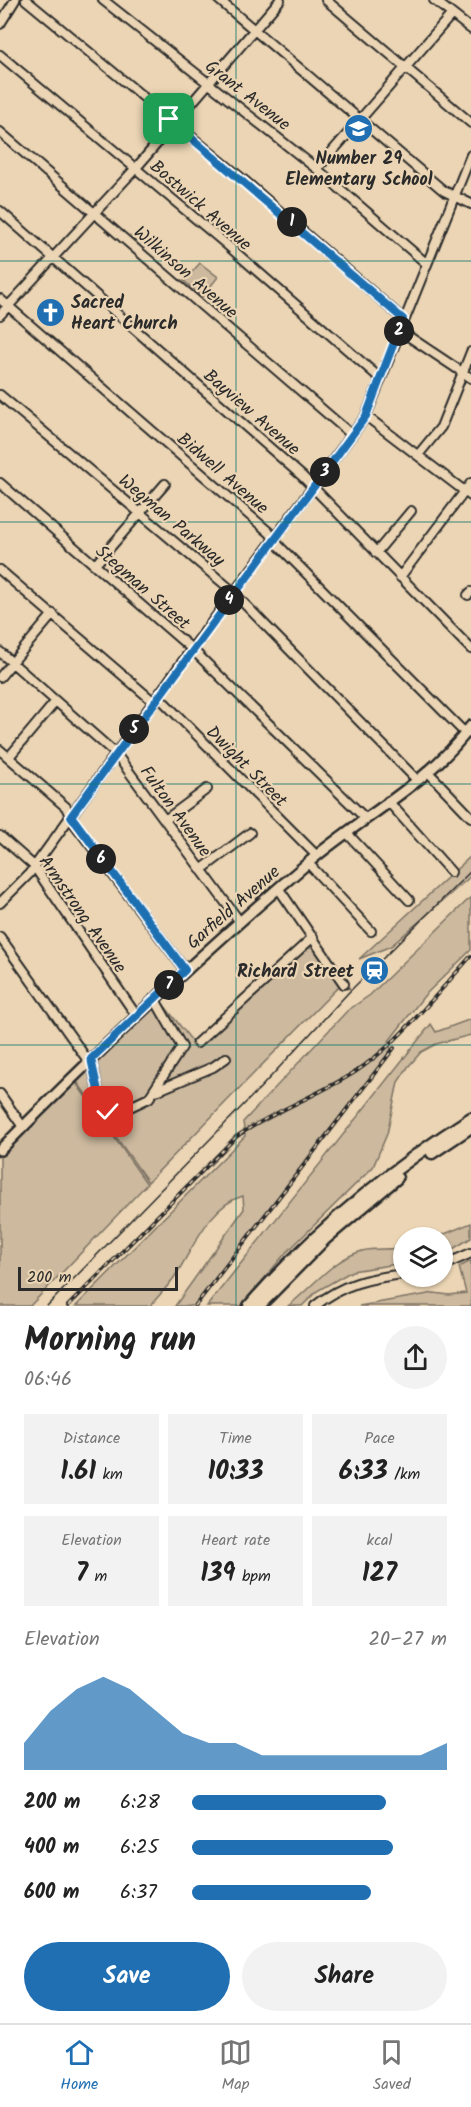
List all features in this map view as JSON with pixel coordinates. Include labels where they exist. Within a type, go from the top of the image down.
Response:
[{"type":"highway","points":[[249,1306],[300,1253],[353,1204],[418,1153],[471,1118]]},
{"type":"highway","points":[[259,1306],[307,1256],[352,1215],[418,1162],[471,1127]]},
{"type":"main road","name":"Garfield Avenue","points":[[0,1150],[136,1015],[185,970],[308,863],[428,772],[470,731]]},
{"type":"street","points":[[0,24],[15,0]]},
{"type":"street","points":[[26,0],[403,319]]},
{"type":"street","name":"Grant Avenue","points":[[103,0],[317,169],[427,264]]},
{"type":"street","points":[[219,0],[454,197],[471,204]]},
{"type":"street","points":[[0,315],[136,168],[280,0]]},
{"type":"street","points":[[326,0],[471,123]]},
{"type":"street","points":[[434,0],[471,29]]},
{"type":"street","points":[[317,169],[452,14]]},
{"type":"street","name":"Bostwick Avenue","points":[[0,55],[136,168],[381,379]]},
{"type":"street","name":"Wilkinson Avenue","points":[[0,132],[352,435]]},
{"type":"street","points":[[0,903],[10,895],[34,866],[366,416],[403,319],[471,155]]},
{"type":"street","name":"Bayview Avenue","points":[[0,211],[313,488],[471,649]]},
{"type":"street","name":"Bidwell Avenue","points":[[0,299],[270,533],[275,541],[470,731]]},
{"type":"street","points":[[399,330],[471,378]]},
{"type":"street","points":[[418,455],[441,427],[471,352]]},
{"type":"street","name":"Wegman Parkway","points":[[0,395],[234,594],[417,780]]},
{"type":"street","points":[[366,416],[468,494]]},
{"type":"street","name":"Stegman Street","points":[[0,483],[193,650],[365,818]]},
{"type":"street","points":[[400,577],[468,494],[471,483]]},
{"type":"street","points":[[95,565],[165,484]]},
{"type":"street","points":[[376,554],[411,511]]},
{"type":"street","name":"Dwight Street","points":[[0,570],[156,699],[317,856]]},
{"type":"street","points":[[0,677],[53,614]]},
{"type":"street","name":"Fulton Avenue","points":[[0,652],[116,754],[240,922]]},
{"type":"street","points":[[9,758],[56,701]]},
{"type":"street","points":[[0,750],[66,807],[185,970]]},
{"type":"street","points":[[428,772],[471,817]]},
{"type":"street","points":[[165,820],[207,789]]},
{"type":"street","points":[[388,801],[451,872]]},
{"type":"street","points":[[347,832],[409,900]]},
{"type":"street","points":[[201,870],[250,833]]},
{"type":"street","name":"Armstrong Avenue","points":[[0,837],[34,866],[136,1015]]},
{"type":"street","points":[[308,863],[371,931]]},
{"type":"street","points":[[279,889],[345,984]]},
{"type":"street","points":[[0,937],[90,1061],[99,1099],[108,1112],[117,1113],[149,1098],[182,1047],[154,998]]},
{"type":"street","points":[[197,1043],[313,937]]},
{"type":"street","points":[[154,1092],[213,1067],[226,1058]]},
{"type":"street","points":[[0,1094],[23,1127]]},
{"type":"street","points":[[453,1261],[471,1253]]},
{"type":"street","points":[[315,1306],[348,1285],[376,1277],[393,1275]]},
{"type":"shaded area","points":[[200,263],[218,277],[202,297],[184,281]]},
{"type":"shaded area","points":[[471,856],[471,876],[391,946],[359,959]]},
{"type":"shaded area","points":[[471,897],[471,950],[424,996],[389,1041],[391,1050],[194,1306],[175,1306],[244,1209],[243,1196],[231,1201],[212,1217],[168,1286],[150,1306],[76,1306],[245,1136],[243,1122],[347,1011],[370,995]]},
{"type":"shaded area","points":[[314,938],[350,989],[339,986],[148,1182],[75,1079],[157,996],[195,1045]]},
{"type":"shaded area","points":[[471,1019],[471,1035],[436,1044],[421,1052],[398,1082],[387,1134],[373,1167],[284,1255],[241,1306],[207,1306],[431,1024],[436,1032]]},
{"type":"shaded area","points":[[76,1083],[147,1184],[30,1306],[0,1306],[0,1146],[5,1152]]},
{"type":"shaded area","points":[[471,1223],[471,1238],[453,1249],[453,1230]]},
{"type":"shaded area","points":[[393,1249],[393,1265],[352,1271],[317,1291],[302,1306],[288,1306],[332,1267],[351,1255],[367,1250]]},
{"type":"shaded area","points":[[471,1261],[471,1306],[359,1306],[434,1293],[449,1295],[466,1293],[459,1267]]},
{"type":"tram line","points":[[47,1306],[263,1085],[348,993],[471,871]]},
{"type":"railway","points":[[425,1008],[471,956]]},
{"type":"railway","points":[[68,1306],[236,1137],[366,1065],[404,1031],[430,1002]]},
{"type":"railway","points":[[195,1306],[394,1048]]},
{"type":"place","name":"Number 29 Elementary School","points":[[359,129]]},
{"type":"place","name":"Sacred Heart Church","points":[[50,312]]},
{"type":"place","name":"Richard Street","points":[[375,971]]},
{"type":"route","points":[[108,1112],[101,1104],[91,1059],[185,970],[73,822],[71,816],[188,654],[272,546],[366,416],[403,319],[245,181],[169,119]]}]
